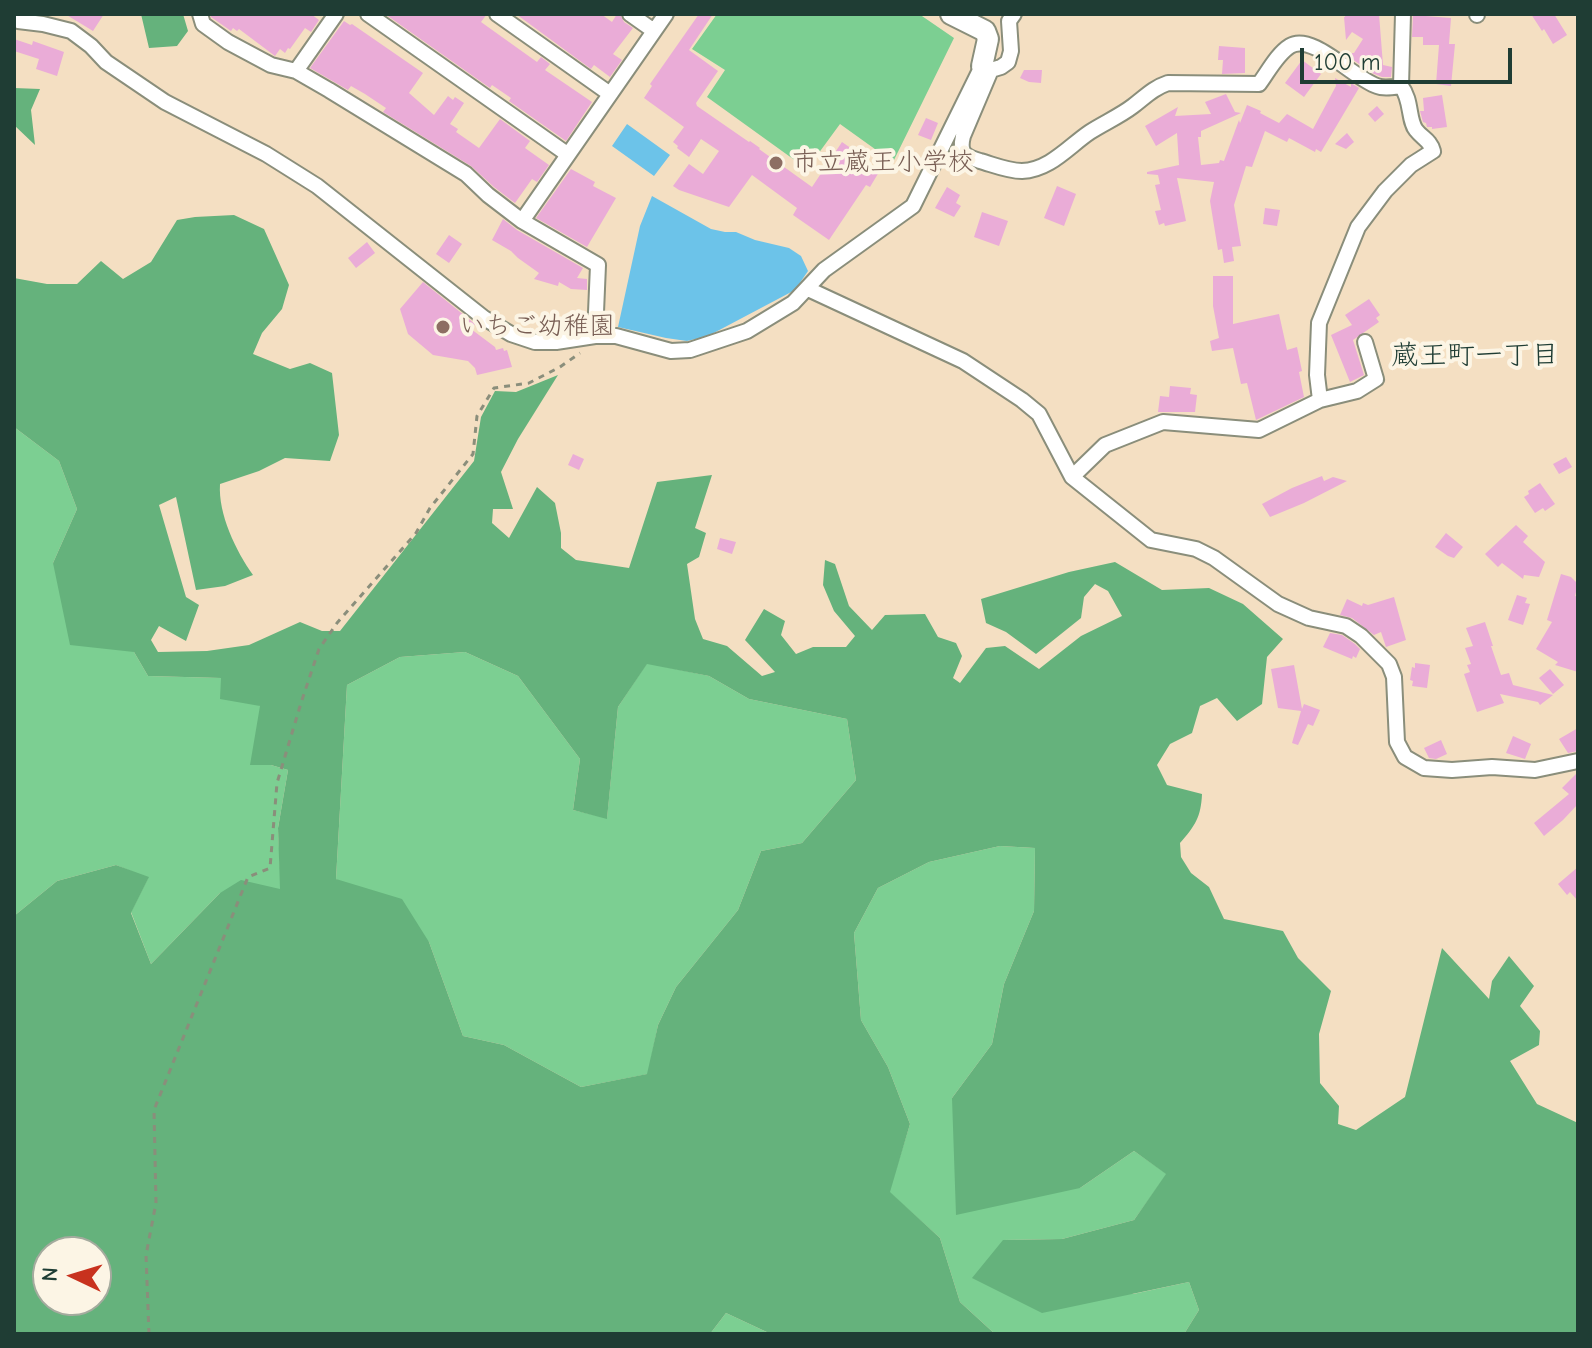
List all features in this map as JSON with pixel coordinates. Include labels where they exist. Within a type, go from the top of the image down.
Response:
[{"type":"street","points":[[200,14],[203,24],[228,42],[271,65],[296,71],[466,174],[522,221],[598,265],[595,336]]},
{"type":"street","points":[[296,71],[336,14]]},
{"type":"street","points":[[368,14],[567,154]]},
{"type":"street","points":[[497,14],[610,94]]},
{"type":"street","points":[[630,14],[654,31]]},
{"type":"street","points":[[522,221],[666,14]]},
{"type":"street","points":[[951,14],[985,31],[988,39],[986,68],[963,136],[963,153],[1008,169],[1041,168],[1090,132],[1131,108],[1155,88],[1168,83],[1259,84],[1292,44],[1306,43],[1320,49],[1363,80],[1380,88],[1401,86]]},
{"type":"street","points":[[986,68],[1001,67],[1008,62],[1011,51],[1009,21],[1014,14]]},
{"type":"street","points":[[1320,400],[1317,375],[1319,323],[1358,227],[1385,191],[1411,165],[1433,151],[1431,143],[1414,128],[1407,92],[1401,86],[1403,14]]},
{"type":"street","points":[[18,21],[71,31],[106,62],[154,96],[266,154],[305,178],[484,318],[511,334],[535,342],[616,336],[671,351],[690,350],[747,331],[793,303],[824,270],[913,206],[986,68]]},
{"type":"street","points":[[808,289],[963,361],[1022,400],[1039,414],[1072,477],[1151,540],[1196,549],[1214,558],[1278,604],[1309,618],[1346,626],[1361,636],[1389,664],[1394,677],[1397,742],[1405,757],[1424,768],[1452,770],[1492,767],[1535,770],[1578,761]]},
{"type":"street","points":[[1072,477],[1105,445],[1163,422],[1259,430],[1320,400],[1357,391],[1376,379],[1365,342]]},
{"type":"path","points":[[149,1334],[146,1255],[156,1203],[154,1110],[248,877],[270,868],[277,783],[319,649],[337,623],[416,533],[430,508],[473,454],[477,416],[494,388],[529,383],[589,347],[595,336]]},
{"type":"green space","points":[[141,14],[183,14],[188,31],[177,46],[149,48]]},
{"type":"green space","points":[[717,14],[919,14],[954,38],[893,162],[840,124],[807,169],[707,97],[725,70],[692,49]]},
{"type":"green space","points":[[14,88],[40,89],[31,110],[35,145],[14,125]]},
{"type":"green space","points":[[234,215],[264,229],[289,285],[282,309],[262,333],[253,354],[290,369],[310,363],[332,373],[339,435],[330,461],[285,458],[259,471],[220,484],[222,508],[229,532],[253,575],[225,586],[196,590],[176,497],[159,505],[186,597],[199,605],[186,641],[159,626],[151,640],[158,652],[207,651],[249,645],[300,622],[322,631],[340,631],[474,461],[481,417],[495,391],[516,392],[558,375],[501,472],[513,509],[493,509],[492,523],[509,538],[537,487],[555,503],[561,548],[576,560],[629,568],[657,482],[712,475],[695,528],[706,533],[699,557],[687,564],[695,619],[703,639],[727,646],[762,676],[775,672],[745,640],[764,609],[785,621],[781,635],[796,654],[813,647],[846,647],[855,636],[834,611],[823,585],[825,560],[835,564],[849,606],[872,630],[885,615],[925,614],[938,637],[956,643],[962,656],[953,678],[960,683],[986,648],[1005,646],[1039,669],[1081,636],[1122,616],[1108,591],[1095,584],[1084,597],[1081,618],[1036,654],[1006,632],[986,623],[981,599],[1069,572],[1115,562],[1162,590],[1209,588],[1243,604],[1283,639],[1267,657],[1262,704],[1237,721],[1217,698],[1200,706],[1192,733],[1170,744],[1157,765],[1167,785],[1202,794],[1196,821],[1180,843],[1181,857],[1191,873],[1209,887],[1224,919],[1283,931],[1298,958],[1331,991],[1319,1034],[1320,1083],[1339,1106],[1338,1124],[1356,1130],[1405,1097],[1442,948],[1489,999],[1492,981],[1509,956],[1534,986],[1520,1006],[1540,1031],[1539,1045],[1510,1061],[1537,1104],[1578,1123],[1578,1334],[1184,1334],[1199,1310],[1189,1282],[1042,1313],[972,1278],[1003,1240],[1062,1239],[1134,1220],[1166,1174],[1134,1151],[1080,1188],[956,1215],[952,1098],[992,1044],[1004,984],[1034,911],[1035,848],[1000,846],[929,862],[878,888],[854,933],[861,1020],[888,1067],[910,1124],[890,1192],[940,1238],[960,1302],[995,1334],[771,1334],[726,1313],[710,1334],[14,1334],[14,916],[57,881],[116,865],[149,877],[131,913],[151,964],[220,893],[241,880],[280,889],[278,828],[288,770],[271,765],[250,765],[260,706],[220,699],[221,678],[148,676],[134,652],[70,645],[53,563],[77,509],[59,461],[14,427],[14,278],[47,284],[77,284],[101,261],[123,279],[151,262],[177,220]],"holes":[[[465,652],[518,676],[580,759],[573,810],[607,819],[618,707],[647,664],[709,676],[749,699],[847,719],[856,780],[802,843],[761,851],[738,910],[676,987],[658,1025],[647,1074],[581,1087],[504,1045],[463,1036],[429,942],[402,899],[336,879],[347,685],[400,657]]]},
{"type":"green space","points":[[14,427],[59,461],[77,509],[53,563],[134,652],[148,676],[221,678],[260,706],[271,765],[288,770],[278,828],[281,889],[220,893],[151,964],[131,912],[148,878],[116,865],[57,881],[14,916]]},
{"type":"green space","points":[[465,652],[518,676],[580,759],[573,810],[607,818],[618,707],[647,663],[709,676],[749,699],[847,719],[856,780],[802,843],[761,851],[738,910],[676,987],[658,1025],[648,1074],[581,1087],[504,1045],[463,1036],[429,942],[336,879],[347,685],[400,657]]},
{"type":"green space","points":[[1000,846],[1035,848],[1034,911],[1004,984],[992,1044],[952,1098],[1080,1188],[1134,1151],[1167,1174],[1134,1220],[1062,1239],[1004,1240],[1133,1294],[1189,1282],[1199,1310],[1184,1334],[995,1334],[960,1302],[940,1238],[889,1192],[910,1124],[888,1067],[861,1020],[854,933],[878,888],[929,862]]},
{"type":"green space","points":[[726,1313],[771,1334],[710,1334]]},
{"type":"water","points":[[627,124],[670,155],[654,176],[612,146]]},
{"type":"water","points":[[652,196],[711,229],[736,232],[789,248],[801,256],[808,271],[795,290],[708,336],[687,341],[618,327],[640,226]]},
{"type":"building","points":[[65,14],[104,14],[93,31]]},
{"type":"building","points":[[210,14],[311,14],[319,20],[311,32],[305,28],[290,49],[285,53],[280,49],[275,56],[239,29],[233,28],[231,31]]},
{"type":"building","points":[[385,14],[487,14],[481,22],[537,62],[541,57],[550,64],[545,70],[592,102],[566,141],[509,101],[511,98],[492,85],[490,88]]},
{"type":"building","points":[[516,14],[601,14],[612,22],[620,14],[624,22],[633,28],[613,54],[622,60],[610,77],[594,65],[591,69]]},
{"type":"building","points":[[699,14],[713,14],[689,50],[718,71],[696,103],[697,106],[812,187],[842,142],[879,172],[870,187],[866,185],[829,240],[793,215],[797,208],[752,175],[729,207],[673,186],[689,164],[703,174],[719,151],[701,139],[689,157],[673,142],[684,127],[644,98],[652,86],[650,84]]},
{"type":"building","points":[[1345,14],[1379,14],[1383,65],[1392,67],[1391,77],[1372,73],[1352,59],[1352,53],[1363,39],[1352,32],[1346,40]]},
{"type":"building","points":[[1531,14],[1554,14],[1567,35],[1553,44]]},
{"type":"building","points":[[1413,15],[1451,18],[1449,44],[1455,44],[1451,86],[1436,84],[1439,45],[1423,45],[1423,37],[1412,37]]},
{"type":"building","points":[[344,21],[423,73],[409,93],[434,115],[448,96],[464,103],[450,124],[479,148],[500,119],[530,141],[525,148],[549,165],[537,182],[532,179],[515,203],[471,166],[383,112],[386,108],[365,94],[351,86],[348,90],[310,68]]},
{"type":"building","points":[[14,39],[32,45],[33,41],[64,52],[57,76],[36,69],[39,59],[14,51]]},
{"type":"building","points":[[1219,46],[1245,48],[1245,73],[1222,74],[1223,60],[1218,60]]},
{"type":"building","points":[[1302,60],[1321,74],[1304,97],[1285,83]]},
{"type":"building","points":[[1024,70],[1042,70],[1041,83],[1020,78]]},
{"type":"building","points":[[1335,78],[1359,88],[1321,152],[1316,149],[1315,152],[1289,138],[1287,142],[1265,131],[1252,167],[1246,166],[1234,205],[1241,246],[1232,247],[1234,261],[1224,263],[1222,249],[1218,250],[1210,201],[1214,182],[1177,178],[1186,221],[1159,225],[1155,211],[1161,210],[1155,185],[1160,184],[1158,175],[1147,172],[1179,165],[1177,133],[1156,146],[1145,126],[1178,107],[1175,116],[1211,114],[1205,102],[1226,94],[1235,112],[1241,113],[1201,131],[1201,137],[1198,137],[1201,165],[1219,163],[1220,160],[1224,161],[1247,105],[1279,123],[1287,114],[1313,129],[1336,86]]},
{"type":"building","points":[[1442,95],[1447,127],[1432,129],[1423,122],[1420,111],[1424,111],[1423,98]]},
{"type":"building","points":[[1377,106],[1384,114],[1375,122],[1368,114]]},
{"type":"building","points":[[926,118],[938,123],[931,140],[918,135]]},
{"type":"building","points":[[1347,133],[1354,142],[1346,149],[1335,144]]},
{"type":"building","points":[[571,169],[616,198],[587,247],[536,218]]},
{"type":"building","points":[[1057,186],[1076,194],[1064,226],[1044,218]]},
{"type":"building","points":[[947,187],[960,195],[956,203],[961,206],[954,217],[935,208]]},
{"type":"building","points":[[1265,208],[1280,210],[1277,226],[1263,224]]},
{"type":"building","points":[[982,212],[1008,221],[999,246],[974,237]]},
{"type":"building","points":[[503,219],[583,268],[577,278],[587,279],[587,290],[534,279],[539,273],[492,240]]},
{"type":"building","points":[[449,235],[462,244],[449,263],[436,254]]},
{"type":"building","points":[[367,242],[375,253],[356,268],[348,258]]},
{"type":"building","points":[[1213,276],[1233,276],[1233,324],[1279,314],[1287,350],[1297,347],[1304,397],[1256,420],[1247,383],[1241,384],[1233,348],[1212,351],[1210,341],[1219,338],[1213,306]]},
{"type":"building","points":[[423,282],[475,324],[471,329],[496,350],[507,350],[512,367],[477,375],[468,361],[433,355],[408,334],[400,309]]},
{"type":"building","points":[[1369,299],[1380,315],[1376,318],[1379,322],[1353,340],[1364,375],[1350,382],[1331,335],[1352,325],[1345,315]]},
{"type":"building","points":[[1170,386],[1191,388],[1190,394],[1197,395],[1195,412],[1158,412],[1160,396],[1169,397]]},
{"type":"building","points":[[573,454],[584,459],[579,470],[568,465]]},
{"type":"building","points":[[1566,457],[1572,467],[1559,474],[1553,464]]},
{"type":"building","points":[[1322,476],[1324,481],[1333,477],[1347,481],[1270,517],[1262,504]]},
{"type":"building","points":[[1540,483],[1555,504],[1535,513],[1524,497]]},
{"type":"building","points":[[1516,525],[1528,536],[1523,542],[1545,562],[1539,577],[1524,575],[1523,579],[1502,563],[1498,567],[1485,554]]},
{"type":"building","points":[[1446,533],[1463,547],[1454,558],[1435,547]]},
{"type":"building","points":[[720,538],[736,542],[732,554],[717,549]]},
{"type":"building","points":[[1561,574],[1571,577],[1578,584],[1575,596],[1578,597],[1578,672],[1555,665],[1558,662],[1536,649],[1552,622],[1547,620]]},
{"type":"building","points":[[1517,595],[1527,598],[1525,603],[1530,604],[1523,625],[1508,620]]},
{"type":"building","points":[[1394,597],[1406,640],[1386,647],[1381,632],[1374,635],[1352,618],[1340,615],[1347,599],[1362,606],[1363,603],[1368,605]]},
{"type":"building","points":[[1485,622],[1501,675],[1509,673],[1513,685],[1553,695],[1540,705],[1500,694],[1504,703],[1477,712],[1464,674],[1470,672],[1467,665],[1471,664],[1465,648],[1473,646],[1466,628]]},
{"type":"building","points":[[1330,633],[1342,635],[1355,644],[1360,649],[1356,658],[1323,647]]},
{"type":"building","points":[[1415,663],[1430,665],[1427,688],[1412,686],[1413,681],[1410,680]]},
{"type":"building","points":[[1294,665],[1302,709],[1304,704],[1320,710],[1313,726],[1308,724],[1298,745],[1292,743],[1301,711],[1278,708],[1271,669]]},
{"type":"building","points":[[1550,669],[1564,685],[1553,694],[1539,678]]},
{"type":"building","points":[[1578,728],[1578,751],[1568,753],[1559,739]]},
{"type":"building","points":[[1513,736],[1531,744],[1525,759],[1506,753]]},
{"type":"building","points":[[1441,740],[1447,754],[1436,759],[1429,758],[1424,748]]},
{"type":"building","points":[[1578,772],[1578,804],[1544,836],[1534,823],[1569,794],[1562,788]]},
{"type":"building","points":[[1578,867],[1578,901],[1570,892],[1567,895],[1558,884]]},
{"type":"place","name":"市立蔵王小学校","points":[[776,163]]},
{"type":"place","name":"いちご幼稚園","points":[[443,327]]},
{"type":"district","name":"蔵王町一丁目","points":[[1475,356]]}]
